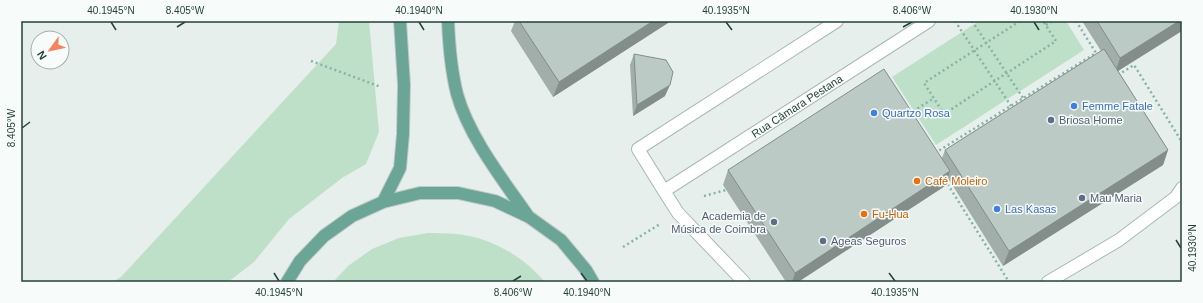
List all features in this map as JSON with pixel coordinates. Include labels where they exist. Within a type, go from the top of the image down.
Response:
[{"type":"main road","points":[[383,202],[400,168],[403,134],[404,85],[400,21]]},
{"type":"main road","points":[[448,21],[454,77],[458,95],[469,125],[487,156],[529,217]]},
{"type":"main road","points":[[287,282],[300,261],[324,236],[352,216],[383,202],[420,193],[458,193],[495,201],[529,217],[561,240],[586,270],[593,282]]},
{"type":"street","points":[[744,282],[678,213],[638,149],[837,21]]},
{"type":"street","name":"Rua Câmara Pestana","points":[[664,191],[929,21]]},
{"type":"street","points":[[1048,282],[1119,240],[1176,197],[1182,188]]},
{"type":"path","points":[[955,21],[1011,106]]},
{"type":"path","points":[[972,21],[1023,98]]},
{"type":"path","points":[[1020,21],[924,83],[944,114],[1056,41],[1043,21]]},
{"type":"path","points":[[1046,25],[1053,21]]},
{"type":"path","points":[[1076,21],[1099,57]]},
{"type":"path","points":[[929,156],[1096,52]]},
{"type":"path","points":[[311,61],[381,87]]},
{"type":"path","points":[[1113,79],[1121,71],[1134,65],[1182,142]]},
{"type":"path","points":[[904,117],[934,98]]},
{"type":"path","points":[[1017,102],[1020,107]]},
{"type":"path","points":[[943,178],[1009,282]]},
{"type":"path","points":[[704,196],[726,190]]},
{"type":"path","points":[[623,247],[663,222]]},
{"type":"green space","points":[[339,21],[369,21],[379,132],[366,164],[342,178],[289,219],[254,262],[228,282],[112,282],[121,277],[336,44]]},
{"type":"green space","points":[[979,21],[1066,21],[1084,50],[936,145],[892,77]]},
{"type":"green space","points":[[428,233],[449,233],[469,236],[481,239],[505,249],[527,264],[545,282],[333,282],[348,266],[372,249],[399,238]]},
{"type":"building","points":[[519,21],[653,21],[559,82]]},
{"type":"building","points":[[1097,21],[1179,21],[1120,58]]},
{"type":"building","points":[[1104,49],[1168,150],[1009,251],[945,150]]},
{"type":"building","points":[[634,54],[666,60],[673,72],[670,85],[637,105]]},
{"type":"building","points":[[884,69],[950,171],[795,273],[728,170]]},
{"type":"place","name":"Femme Fatale","points":[[1074,106]]},
{"type":"place","name":"Quartzo Rosa","points":[[874,113]]},
{"type":"place","name":"Briosa Home","points":[[1051,120]]},
{"type":"place","name":"Café Moleiro","points":[[917,181]]},
{"type":"place","name":"Mau Maria","points":[[1082,198]]},
{"type":"place","name":"Las Kasas","points":[[997,209]]},
{"type":"place","name":"Fu-Hua","points":[[864,214]]},
{"type":"place","name":"Academia de Música de Coimbra","points":[[774,222]]},
{"type":"place","name":"Ageas Seguros","points":[[823,241]]}]
